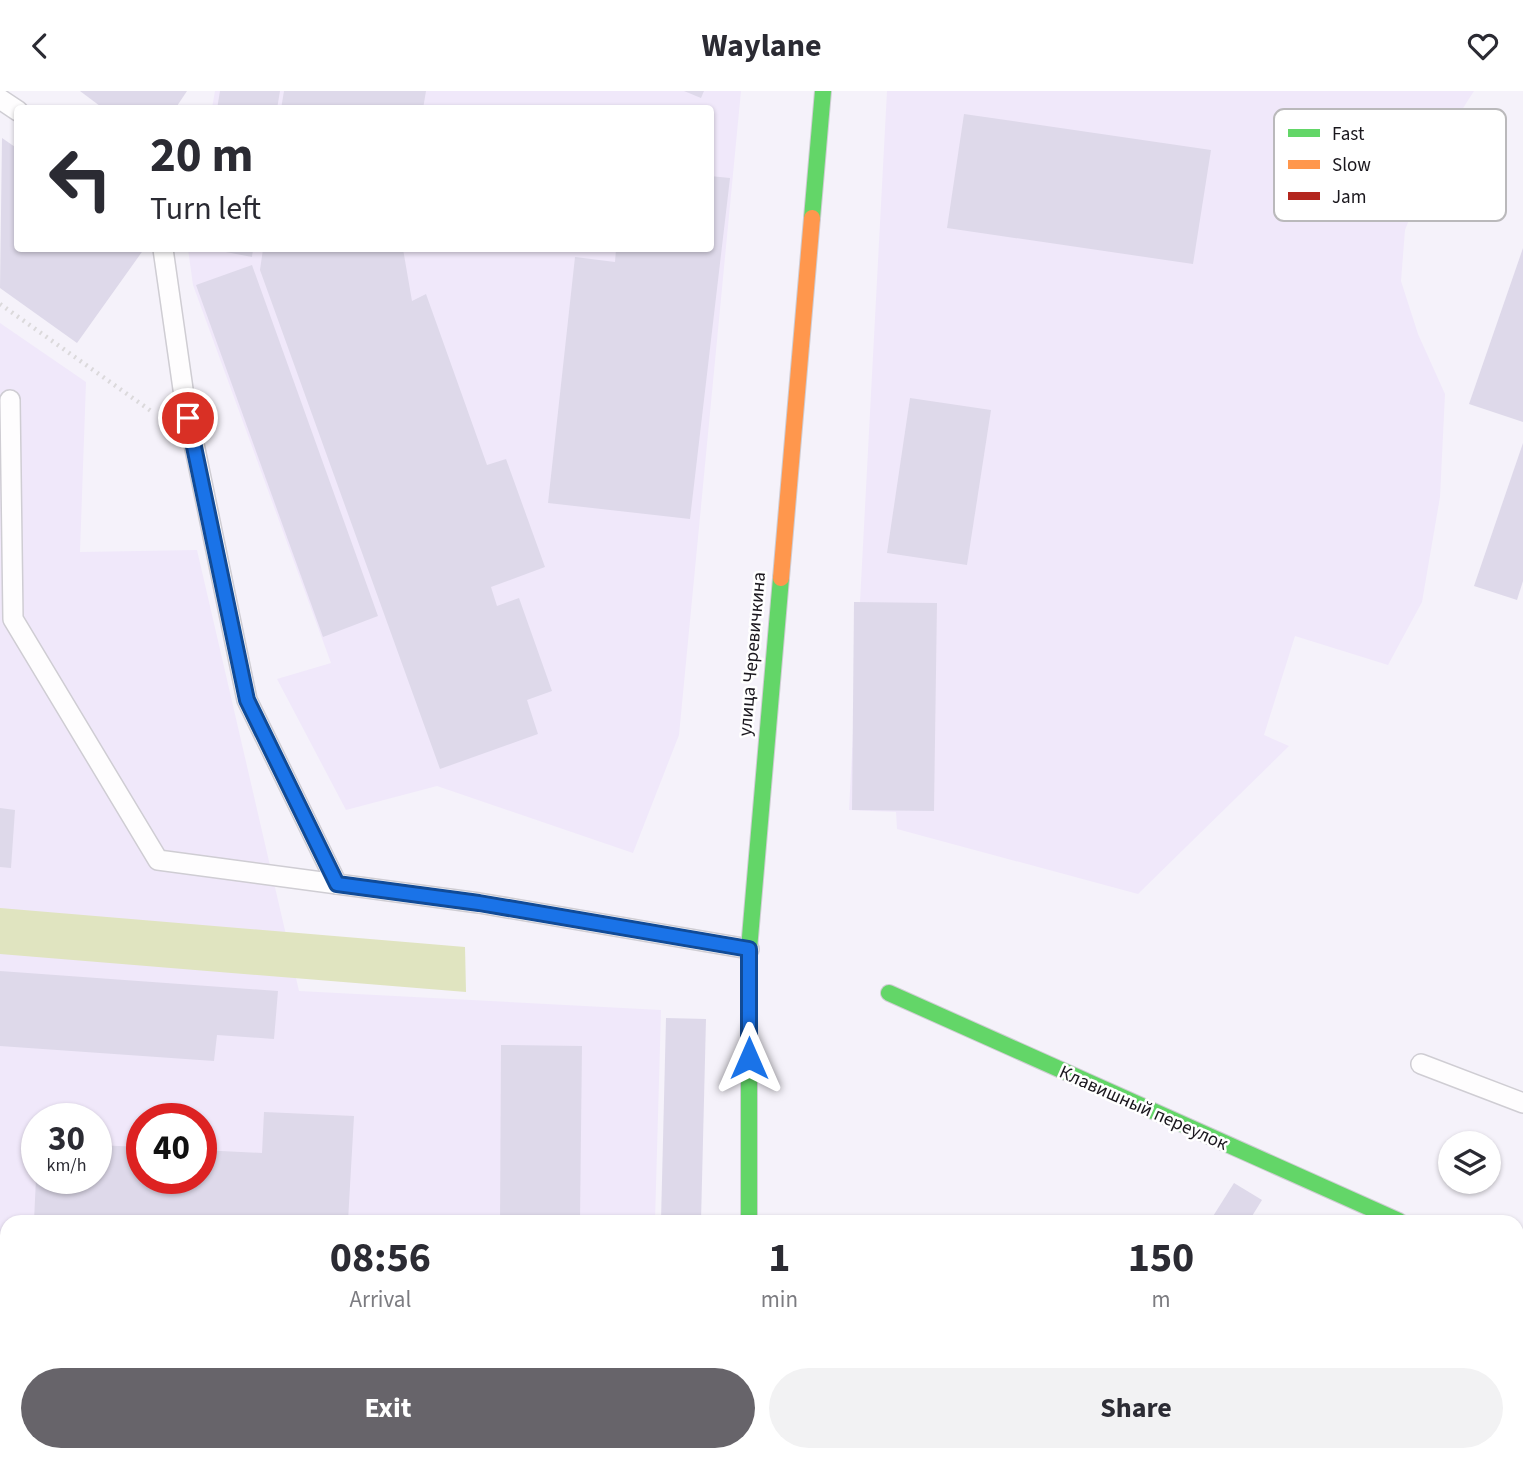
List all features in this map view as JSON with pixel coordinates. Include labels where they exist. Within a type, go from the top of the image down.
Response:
[{"type":"street","name":"улица Черевичкина","points":[[749,1215],[749,949],[822,91]]},
{"type":"street","name":"Клавишный переулок","points":[[889,993],[1386,1215]]},
{"type":"lane","points":[[163,252],[193,440],[247,700],[337,884]]},
{"type":"lane","points":[[10,400],[13,619],[158,859],[479,903],[749,949]]},
{"type":"lane","points":[[1420,1064],[1523,1103]]},
{"type":"path","points":[[0,304],[193,440]]},
{"type":"shaded area","points":[[215,91],[741,91],[679,735],[633,853],[437,786],[346,810],[277,679],[331,663],[193,285],[188,252],[714,252],[714,105],[213,105]]},
{"type":"shaded area","points":[[887,91],[1474,91],[1463,109],[1274,109],[1274,221],[1409,221],[1405,230],[1401,281],[1418,334],[1445,394],[1440,497],[1422,602],[1388,665],[1295,636],[1264,735],[1289,746],[1138,894],[897,829],[896,812],[849,810]]},
{"type":"shaded area","points":[[0,323],[86,382],[80,552],[197,550],[299,991],[661,1010],[655,1215],[0,1215]]},
{"type":"green space","points":[[0,908],[465,947],[466,992],[0,954]]},
{"type":"building","points":[[80,91],[187,91],[178,105],[99,105]]},
{"type":"building","points":[[220,91],[280,91],[278,105],[218,105]]},
{"type":"building","points":[[284,91],[426,91],[424,105],[282,105]]},
{"type":"building","points":[[684,91],[704,91],[701,98]]},
{"type":"building","points":[[964,114],[1211,150],[1193,264],[947,228]]},
{"type":"building","points":[[2,138],[14,146],[14,252],[142,252],[77,343],[0,288]]},
{"type":"building","points":[[714,176],[730,178],[690,519],[548,503],[575,257],[615,262],[616,252],[714,252]]},
{"type":"building","points":[[1523,248],[1523,422],[1469,404]]},
{"type":"building","points":[[226,252],[253,252],[252,257]]},
{"type":"building","points":[[263,252],[404,252],[412,301],[426,294],[487,465],[506,459],[545,567],[491,587],[497,606],[519,598],[552,691],[527,700],[538,734],[440,769],[260,270]]},
{"type":"building","points":[[252,265],[378,616],[323,637],[196,285]]},
{"type":"building","points":[[910,398],[991,410],[967,565],[887,553]]},
{"type":"building","points":[[1523,443],[1523,581],[1517,600],[1474,586]]},
{"type":"building","points":[[854,602],[937,603],[934,811],[852,810]]},
{"type":"building","points":[[0,808],[15,810],[11,868],[0,867]]},
{"type":"building","points":[[0,971],[278,991],[274,1039],[217,1035],[214,1061],[0,1046]]},
{"type":"building","points":[[666,1018],[706,1019],[701,1215],[661,1215]]},
{"type":"building","points":[[501,1045],[582,1046],[580,1215],[500,1215]]},
{"type":"building","points":[[264,1112],[354,1116],[348,1215],[34,1215],[35,1194],[112,1194],[112,1146],[126,1146],[126,1194],[217,1194],[217,1151],[262,1153]]},
{"type":"building","points":[[1234,1183],[1262,1200],[1253,1215],[1214,1215]]},
{"type":"traffic: fast","points":[[812,218],[823,91]]},
{"type":"traffic: fast","points":[[749,1215],[749,949],[781,578]]},
{"type":"traffic: fast","points":[[889,993],[1386,1215]]},
{"type":"traffic: slow","points":[[781,578],[812,218]]},
{"type":"route","points":[[188,418],[247,700],[337,884],[479,903],[749,949],[749,1058]]}]
